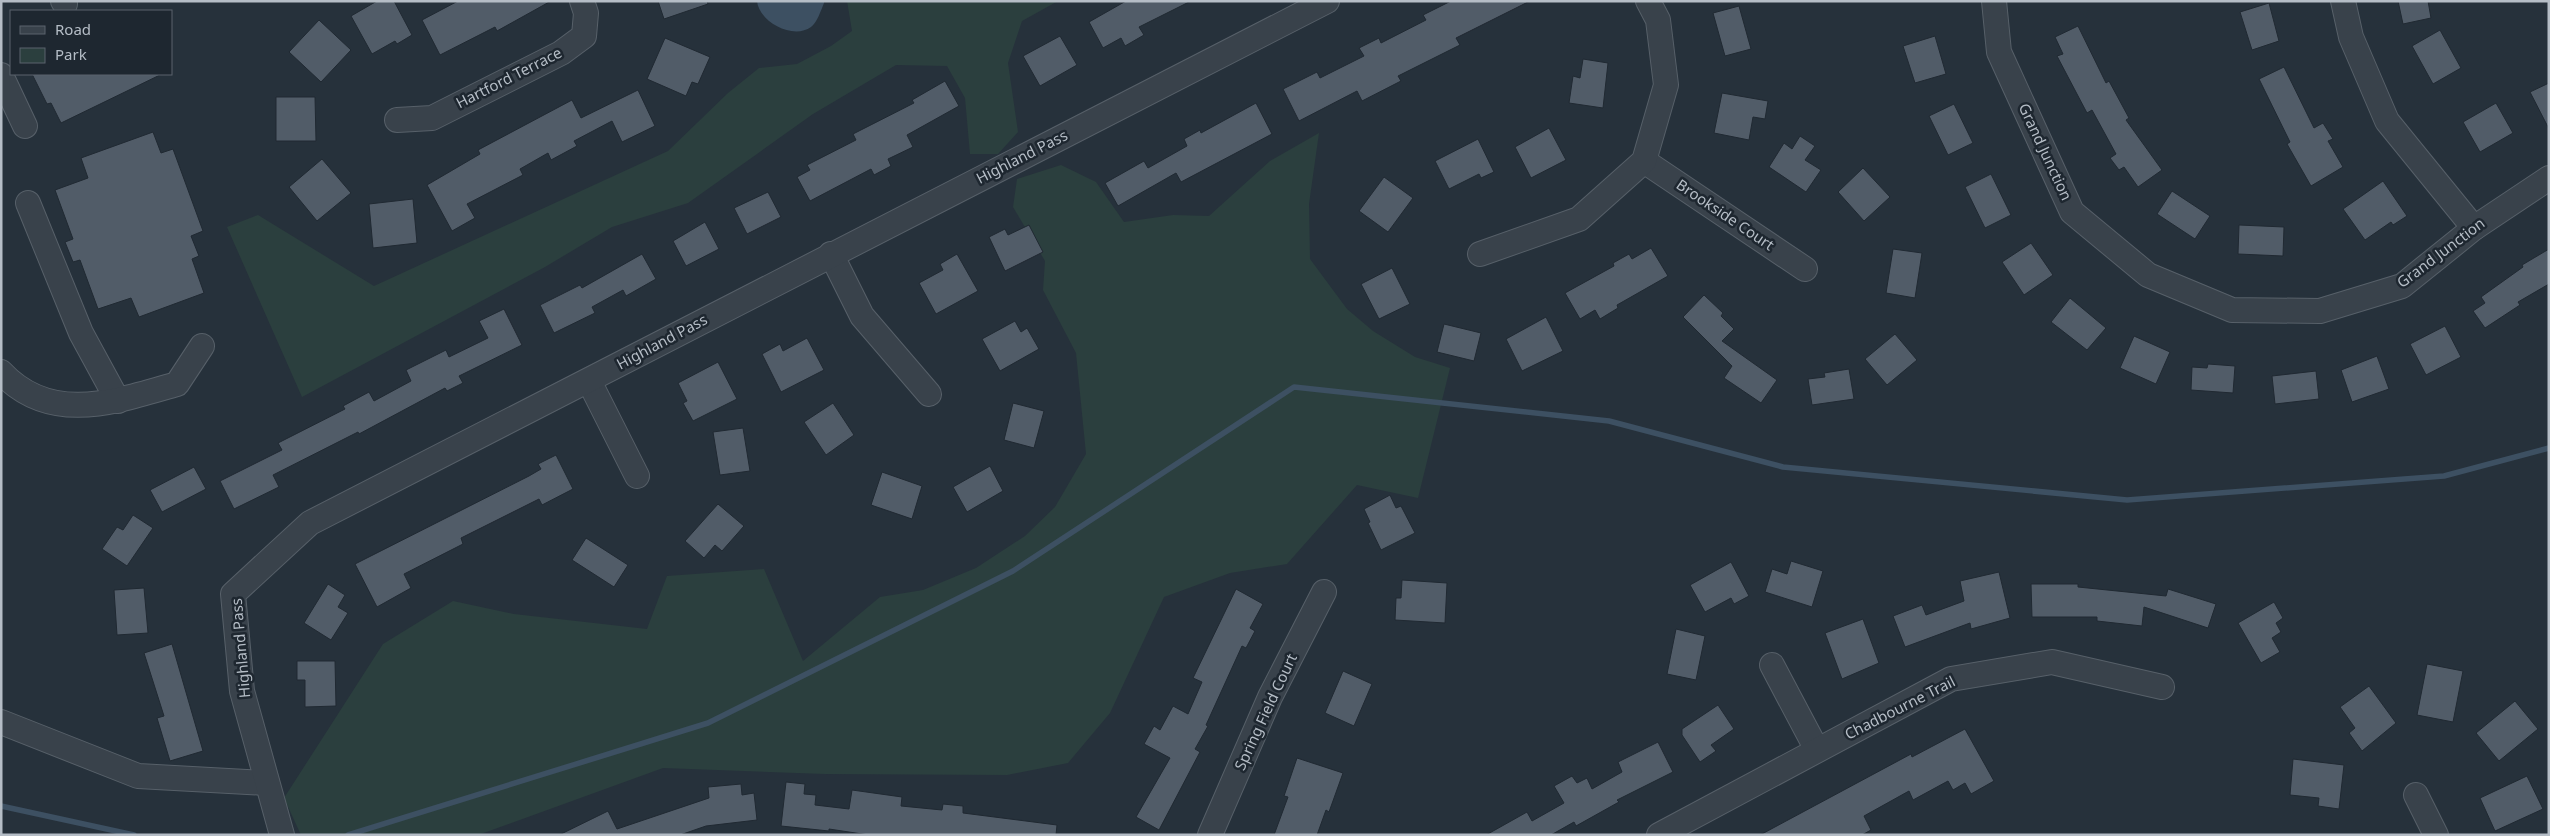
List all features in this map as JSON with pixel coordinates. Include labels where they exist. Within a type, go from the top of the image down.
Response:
[{"type":"street","name":"Hartford Terrace","points":[[396,120],[432,118],[561,53],[584,36],[586,13],[582,1]]},
{"type":"street","name":"Highland Pass","points":[[282,835],[242,691],[233,594],[310,523],[1327,1]]},
{"type":"street","points":[[1480,254],[1579,219],[1644,161],[1666,85],[1658,20],[1648,1]]},
{"type":"street","name":"Grand Junction","points":[[1994,1],[1999,52],[2072,212],[2148,275],[2232,310],[2320,311],[2402,286],[2474,228],[2549,178]]},
{"type":"street","points":[[2343,1],[2351,37],[2386,121],[2474,228]]},
{"type":"street","points":[[1,75],[25,126]]},
{"type":"street","name":"Brookside Court","points":[[1644,161],[1805,269]]},
{"type":"street","points":[[28,203],[81,333],[118,401]]},
{"type":"street","points":[[831,254],[862,316],[929,394]]},
{"type":"street","points":[[1,372],[20,389],[51,403],[84,406],[118,401],[177,384],[202,346]]},
{"type":"street","points":[[589,381],[637,476]]},
{"type":"street","name":"Spring Field Court","points":[[1210,835],[1270,698],[1324,592]]},
{"type":"street","name":"Chadbourne Trail","points":[[1659,835],[1951,679],[2052,662],[2162,687]]},
{"type":"street","points":[[1772,665],[1817,750]]},
{"type":"street","points":[[1,722],[138,776],[267,783]]},
{"type":"street","points":[[2416,795],[2436,835]]},
{"type":"green space","points":[[847,1],[1058,1],[1022,21],[1008,63],[1018,132],[998,154],[970,154],[965,98],[947,66],[896,65],[813,114],[688,203],[612,227],[545,267],[302,397],[227,227],[258,215],[374,286],[668,151],[728,93],[759,68],[797,64],[831,46],[852,31]]},
{"type":"green space","points":[[1319,133],[1309,204],[1310,259],[1347,309],[1373,331],[1415,357],[1450,368],[1418,498],[1357,485],[1287,564],[1230,573],[1164,597],[1110,713],[1068,763],[1007,775],[825,774],[663,768],[478,835],[301,835],[284,798],[383,644],[453,601],[514,614],[647,629],[667,576],[764,569],[803,661],[880,597],[923,590],[976,568],[1025,536],[1055,507],[1086,454],[1076,353],[1043,290],[1045,261],[1013,207],[1017,179],[1061,165],[1096,182],[1124,222],[1173,215],[1209,216],[1270,161]]},
{"type":"water","points":[[757,1],[824,1],[824,3],[819,16],[811,27],[795,31],[778,27],[770,22],[759,9]]},
{"type":"building","points":[[377,1],[394,1],[412,35],[397,44],[395,41],[372,54],[351,16]]},
{"type":"building","points":[[458,1],[551,1],[497,31],[495,27],[440,55],[422,20]]},
{"type":"building","points":[[658,1],[707,1],[708,4],[664,19]]},
{"type":"building","points":[[1126,1],[1191,1],[1139,27],[1144,35],[1125,46],[1121,38],[1103,48],[1089,22]]},
{"type":"building","points":[[1451,1],[1530,1],[1456,38],[1460,45],[1398,76],[1401,81],[1362,101],[1357,91],[1299,121],[1283,89],[1317,72],[1320,78],[1364,56],[1359,48],[1379,38],[1381,43],[1426,20],[1423,15]]},
{"type":"building","points":[[2398,1],[2428,1],[2431,18],[2403,24]]},
{"type":"building","points":[[2269,3],[2279,41],[2252,50],[2240,12]]},
{"type":"building","points":[[1739,6],[1751,49],[1725,56],[1713,13]]},
{"type":"building","points":[[319,20],[351,50],[321,82],[289,52]]},
{"type":"building","points":[[2078,26],[2106,83],[2109,81],[2129,118],[2126,120],[2162,170],[2138,187],[2124,167],[2119,170],[2110,158],[2116,154],[2092,110],[2087,113],[2057,56],[2063,54],[2055,37]]},
{"type":"building","points":[[2440,30],[2461,68],[2433,84],[2412,46]]},
{"type":"building","points":[[1060,36],[1077,65],[1040,86],[1023,56]]},
{"type":"building","points":[[1935,36],[1946,74],[1915,83],[1903,46]]},
{"type":"building","points":[[665,38],[710,57],[698,84],[692,82],[686,96],[647,79]]},
{"type":"building","points":[[1583,59],[1608,63],[1603,108],[1569,103],[1573,76],[1580,78]]},
{"type":"building","points":[[2284,67],[2314,128],[2323,123],[2333,139],[2328,141],[2343,167],[2311,186],[2287,144],[2290,142],[2259,79]]},
{"type":"building","points":[[32,75],[160,75],[61,123],[51,103],[47,104]]},
{"type":"building","points":[[945,81],[959,106],[907,135],[913,147],[888,159],[891,166],[874,175],[871,169],[810,201],[797,177],[810,170],[807,165],[856,140],[853,134],[914,103],[912,100]]},
{"type":"building","points":[[2549,83],[2549,129],[2530,92]]},
{"type":"building","points":[[638,90],[655,126],[622,142],[612,121],[574,141],[577,146],[551,160],[548,153],[520,169],[523,175],[467,204],[475,218],[452,231],[427,185],[480,154],[478,150],[572,100],[581,118]]},
{"type":"building","points":[[1722,93],[1768,101],[1765,119],[1753,117],[1749,140],[1714,133]]},
{"type":"building","points":[[276,97],[315,97],[316,141],[276,141]]},
{"type":"building","points":[[1256,103],[1272,134],[1181,182],[1176,173],[1118,206],[1105,183],[1144,161],[1148,168],[1187,146],[1184,139],[1200,130],[1201,133]]},
{"type":"building","points":[[2496,103],[2513,133],[2480,152],[2463,122]]},
{"type":"building","points":[[1954,104],[1973,143],[1948,155],[1929,116]]},
{"type":"building","points":[[1549,128],[1566,160],[1531,178],[1515,147]]},
{"type":"building","points":[[153,132],[161,153],[173,149],[203,231],[191,236],[199,256],[192,259],[204,293],[139,317],[131,298],[98,309],[80,260],[73,262],[65,242],[73,239],[55,190],[88,178],[81,158]]},
{"type":"building","points":[[1800,136],[1815,146],[1805,160],[1821,170],[1806,192],[1769,167],[1784,143],[1792,149]]},
{"type":"building","points":[[1478,139],[1494,172],[1481,178],[1479,174],[1449,189],[1435,161]]},
{"type":"building","points":[[322,159],[351,193],[317,221],[289,187]]},
{"type":"building","points":[[1863,168],[1890,197],[1864,221],[1838,192]]},
{"type":"building","points":[[1991,174],[2011,215],[1985,228],[1965,187]]},
{"type":"building","points":[[1384,177],[1413,198],[1388,232],[1359,211]]},
{"type":"building","points":[[2383,181],[2407,216],[2393,225],[2391,222],[2365,240],[2343,209]]},
{"type":"building","points":[[2172,191],[2210,216],[2195,239],[2157,214]]},
{"type":"building","points":[[768,192],[781,217],[747,234],[734,208]]},
{"type":"building","points":[[413,199],[417,243],[373,248],[369,204]]},
{"type":"building","points":[[705,222],[719,249],[686,266],[673,241]]},
{"type":"building","points":[[1029,225],[1043,252],[1005,271],[989,237],[1005,229],[1008,235]]},
{"type":"building","points":[[2239,225],[2284,227],[2283,256],[2238,254]]},
{"type":"building","points":[[2031,243],[2053,275],[2024,295],[2002,262]]},
{"type":"building","points":[[1651,248],[1668,276],[1617,305],[1618,308],[1600,319],[1595,310],[1580,319],[1565,293],[1614,266],[1613,263],[1629,254],[1632,259]]},
{"type":"building","points":[[1893,249],[1922,253],[1915,298],[1886,293]]},
{"type":"building","points":[[2549,249],[2549,284],[2518,302],[2520,305],[2485,328],[2473,311],[2485,303],[2481,297],[2523,267],[2522,265]]},
{"type":"building","points":[[642,254],[656,279],[626,296],[623,290],[592,307],[595,313],[554,333],[540,305],[580,285],[582,288]]},
{"type":"building","points":[[957,254],[978,291],[936,314],[919,283],[943,270],[940,264]]},
{"type":"building","points":[[1392,268],[1410,304],[1379,319],[1361,284]]},
{"type":"building","points":[[1704,295],[1723,313],[1721,316],[1734,329],[1722,341],[1777,380],[1761,403],[1724,378],[1732,366],[1683,317]]},
{"type":"building","points":[[2070,298],[2106,328],[2087,350],[2051,322]]},
{"type":"building","points":[[504,309],[522,345],[459,376],[463,383],[447,391],[445,388],[359,434],[358,432],[273,475],[279,487],[234,509],[220,481],[282,450],[278,443],[345,409],[343,406],[369,392],[374,401],[411,381],[406,370],[446,350],[449,357],[488,338],[479,321]]},
{"type":"building","points":[[1546,317],[1563,351],[1522,371],[1506,339]]},
{"type":"building","points":[[1015,321],[1021,332],[1027,328],[1039,349],[1000,371],[982,339]]},
{"type":"building","points":[[1444,324],[1481,333],[1474,361],[1437,352]]},
{"type":"building","points":[[2445,326],[2461,357],[2426,375],[2410,344]]},
{"type":"building","points":[[1895,334],[1917,360],[1887,385],[1865,359]]},
{"type":"building","points":[[2134,336],[2170,352],[2156,384],[2120,368]]},
{"type":"building","points":[[807,338],[824,370],[781,392],[762,354],[780,344],[783,351]]},
{"type":"building","points":[[2377,356],[2389,389],[2352,402],[2341,370]]},
{"type":"building","points":[[718,362],[737,399],[693,421],[683,403],[687,401],[678,383]]},
{"type":"building","points":[[2208,364],[2235,366],[2233,393],[2191,390],[2192,367],[2207,368]]},
{"type":"building","points":[[1849,369],[1854,399],[1812,405],[1808,379],[1825,377],[1824,373]]},
{"type":"building","points":[[2316,371],[2319,399],[2275,404],[2272,376]]},
{"type":"building","points":[[833,403],[854,435],[826,455],[804,422]]},
{"type":"building","points":[[1013,403],[1044,411],[1034,448],[1004,440]]},
{"type":"building","points":[[743,428],[750,471],[720,475],[713,432]]},
{"type":"building","points":[[556,455],[573,489],[542,505],[539,499],[461,538],[463,544],[404,574],[411,588],[377,607],[355,564],[529,476],[541,469],[538,464]]},
{"type":"building","points":[[990,466],[1003,491],[967,512],[953,487]]},
{"type":"building","points":[[194,467],[206,489],[162,512],[150,490]]},
{"type":"building","points":[[882,472],[922,486],[912,519],[871,505]]},
{"type":"building","points":[[1390,495],[1396,508],[1401,506],[1415,533],[1381,550],[1368,523],[1370,522],[1364,509]]},
{"type":"building","points":[[718,504],[744,526],[722,551],[715,545],[704,558],[685,541]]},
{"type":"building","points":[[133,515],[153,528],[127,566],[102,549],[117,527],[123,530]]},
{"type":"building","points":[[586,538],[628,565],[614,587],[572,560]]},
{"type":"building","points":[[1791,561],[1823,571],[1812,607],[1765,592],[1772,569],[1787,574]]},
{"type":"building","points":[[1731,562],[1749,596],[1734,604],[1731,598],[1705,612],[1690,585]]},
{"type":"building","points":[[1999,572],[2010,618],[1971,629],[1970,623],[1905,647],[1893,616],[1922,605],[1926,615],[1964,601],[1960,581]]},
{"type":"building","points":[[1402,580],[1447,583],[1445,623],[1395,620],[1396,598],[1401,598]]},
{"type":"building","points":[[328,584],[345,595],[338,607],[348,613],[331,640],[304,623]]},
{"type":"building","points":[[2031,584],[2078,584],[2078,587],[2166,596],[2168,589],[2216,604],[2208,628],[2144,607],[2142,626],[2097,621],[2097,617],[2032,617]]},
{"type":"building","points":[[144,588],[148,633],[117,635],[114,590]]},
{"type":"building","points":[[1236,589],[1263,604],[1250,628],[1255,631],[1246,648],[1242,646],[1206,725],[1208,726],[1195,749],[1200,752],[1159,830],[1136,817],[1170,758],[1144,744],[1154,726],[1160,730],[1173,706],[1188,714],[1202,682],[1193,678]]},
{"type":"building","points":[[2274,602],[2283,618],[2276,623],[2281,632],[2272,638],[2280,652],[2261,663],[2238,623]]},
{"type":"building","points":[[1863,619],[1879,663],[1842,679],[1825,633]]},
{"type":"building","points":[[1676,629],[1705,636],[1696,680],[1667,674]]},
{"type":"building","points":[[172,644],[203,751],[170,761],[157,718],[164,716],[144,653]]},
{"type":"building","points":[[297,661],[335,661],[336,706],[305,707],[305,680],[297,680]]},
{"type":"building","points":[[2427,664],[2463,671],[2453,722],[2417,715]]},
{"type":"building","points":[[1343,671],[1372,684],[1354,726],[1325,713]]},
{"type":"building","points":[[2369,686],[2396,723],[2362,751],[2349,733],[2355,728],[2340,707]]},
{"type":"building","points":[[2515,701],[2538,729],[2499,761],[2476,733]]},
{"type":"building","points":[[1718,705],[1734,729],[1711,745],[1716,751],[1700,762],[1682,735],[1682,729]]},
{"type":"building","points":[[1965,729],[1994,781],[1971,794],[1965,783],[1953,790],[1948,781],[1913,800],[1909,791],[1864,816],[1871,830],[1862,835],[1760,835],[1911,754],[1912,757]]},
{"type":"building","points":[[1658,742],[1673,772],[1617,800],[1619,802],[1576,826],[1574,822],[1551,835],[1486,835],[1527,812],[1532,821],[1564,803],[1554,786],[1572,776],[1577,783],[1587,778],[1592,789],[1622,772],[1618,762]]},
{"type":"building","points":[[1297,758],[1343,773],[1329,812],[1326,810],[1317,835],[1274,835],[1288,797],[1284,796]]},
{"type":"building","points":[[2293,759],[2344,765],[2339,809],[2318,806],[2319,798],[2290,795]]},
{"type":"building","points":[[2527,776],[2543,809],[2495,831],[2480,798]]},
{"type":"building","points":[[786,782],[805,784],[804,794],[816,795],[815,805],[849,809],[852,790],[902,797],[901,806],[942,810],[943,804],[963,806],[963,813],[1057,825],[1056,835],[869,835],[829,829],[829,831],[781,826]]},
{"type":"building","points":[[741,784],[742,795],[754,793],[757,820],[706,826],[680,835],[559,835],[608,811],[617,829],[709,798],[708,787]]},
{"type":"waterway","points":[[348,835],[708,723],[1013,571],[1294,387],[1609,421],[1783,467],[2127,500],[2444,476],[2549,448]]},
{"type":"waterway","points":[[1,806],[134,835]]}]
